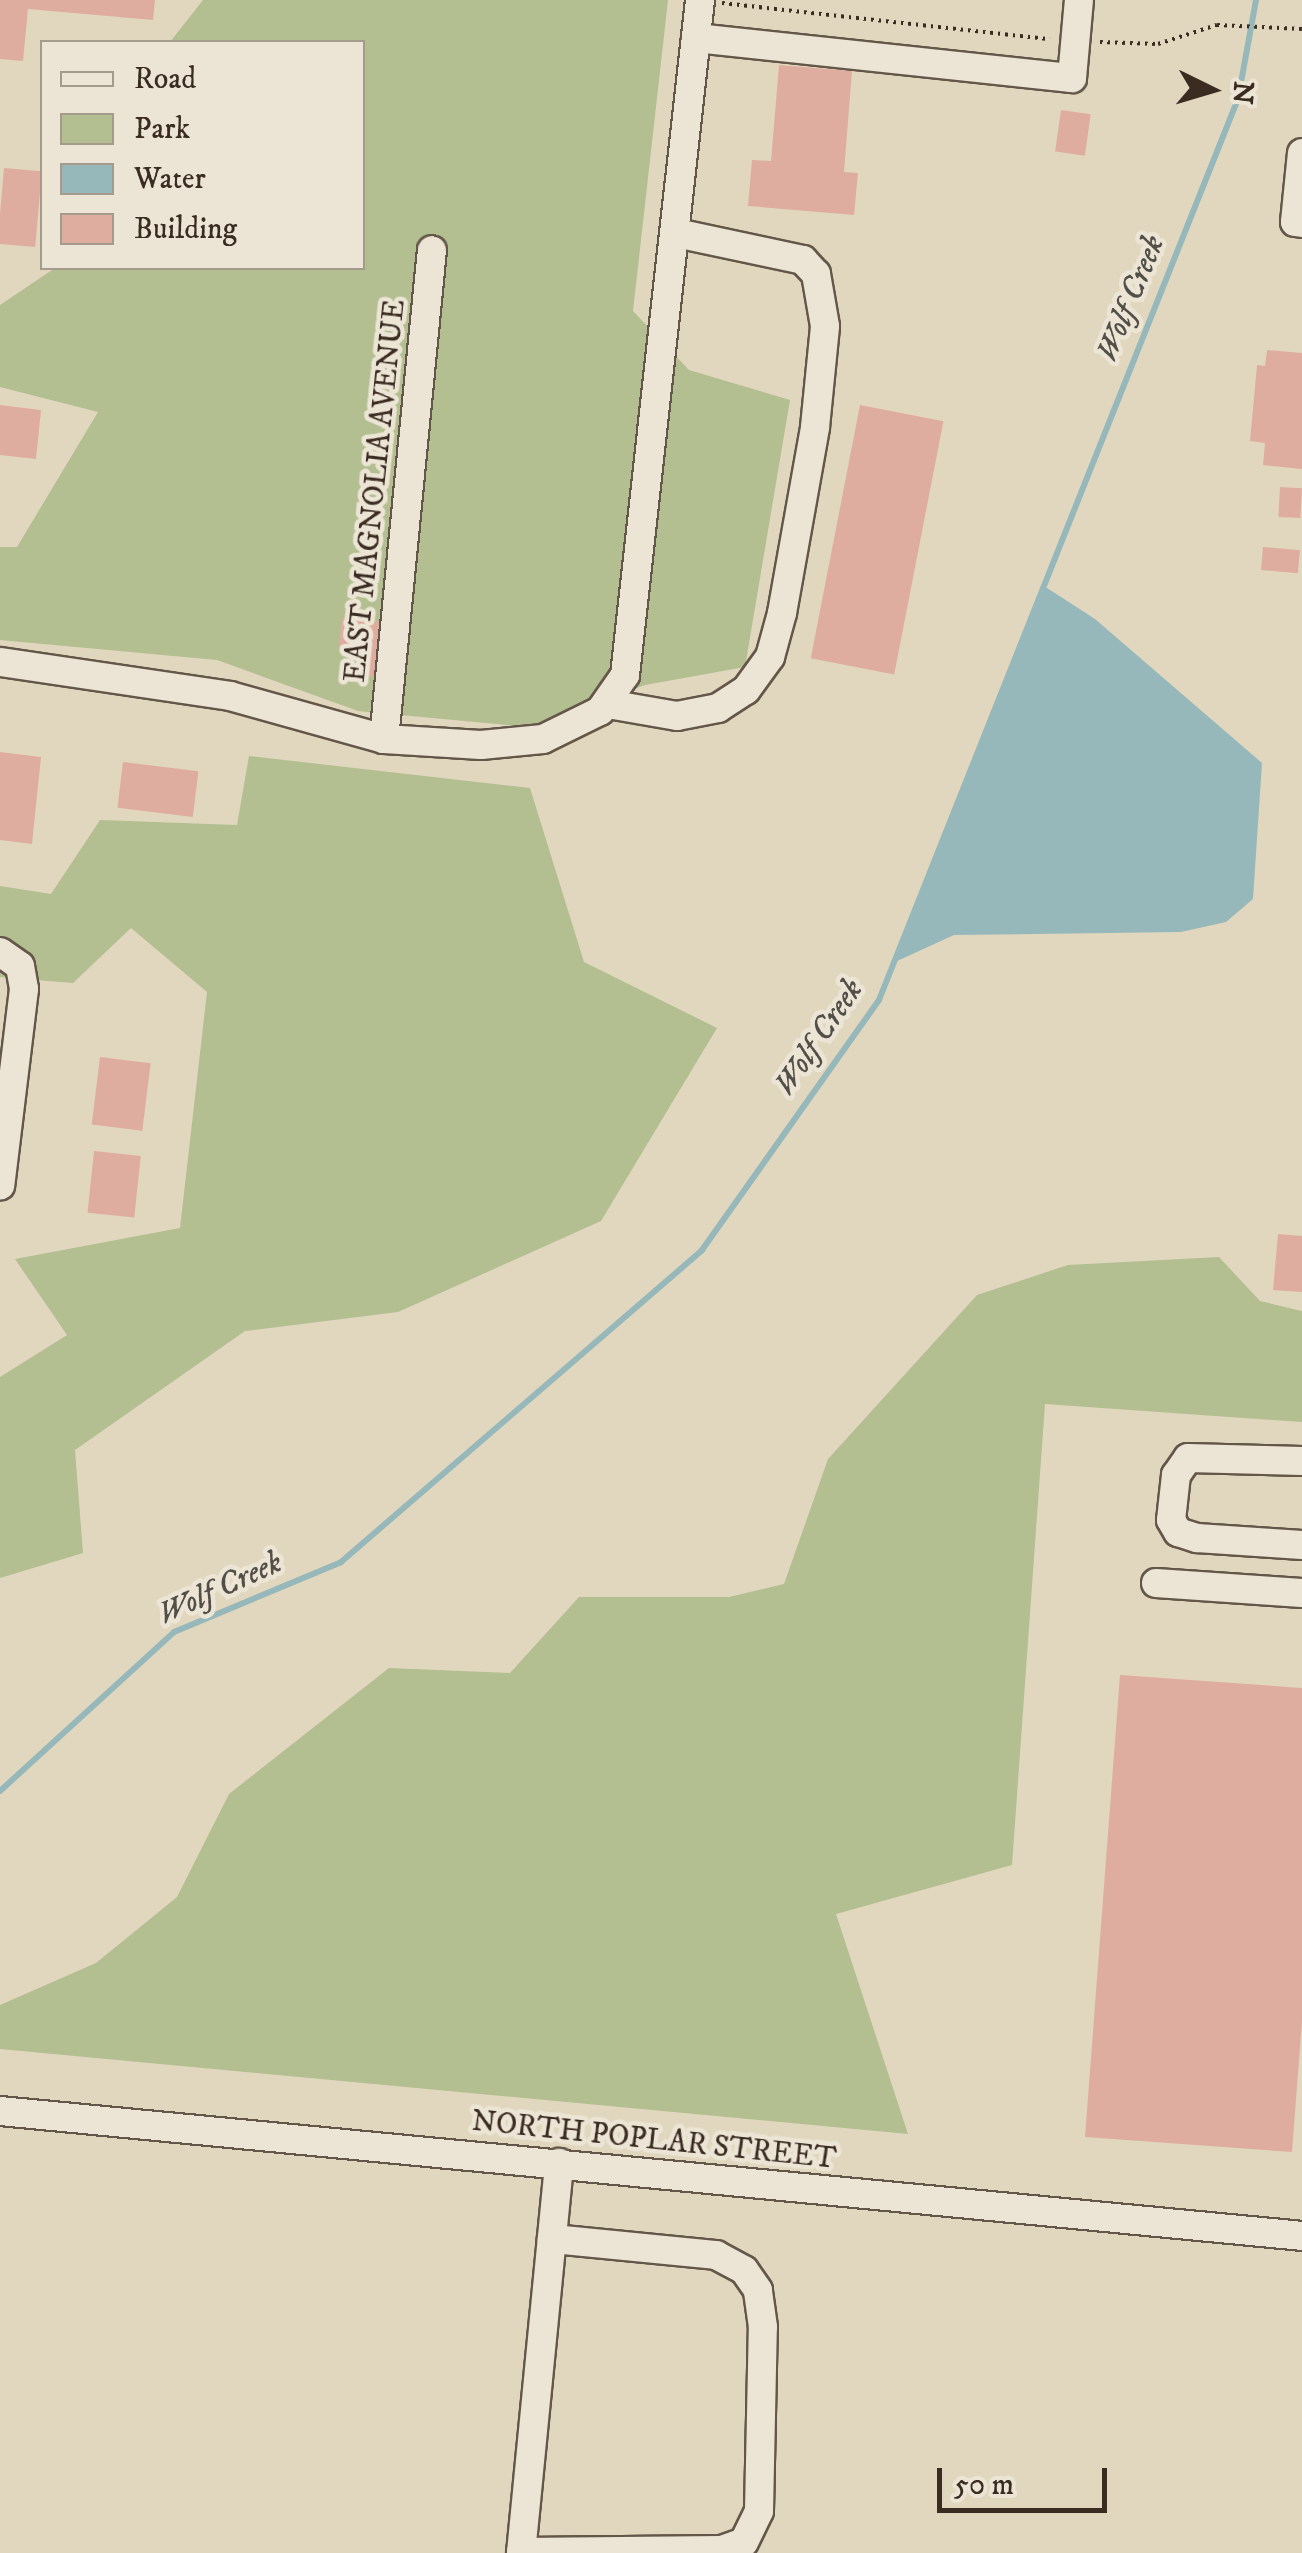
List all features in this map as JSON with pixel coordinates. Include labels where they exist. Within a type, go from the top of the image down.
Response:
[{"type":"street","points":[[0,662],[230,696],[384,738],[481,746],[543,739],[608,704],[625,675],[700,0]]},
{"type":"street","points":[[696,38],[1072,78],[1079,0]]},
{"type":"street","points":[[1302,153],[1295,222],[1302,223]]},
{"type":"street","points":[[608,704],[677,716],[718,708],[754,679],[770,657],[782,612],[814,428],[825,326],[816,274],[803,260],[676,233]]},
{"type":"street","name":"EAST MAGNOLIA AVENUE","points":[[384,738],[432,250]]},
{"type":"street","points":[[0,952],[20,966],[24,989],[0,1186]]},
{"type":"street","points":[[1302,1461],[1188,1458],[1176,1474],[1171,1520],[1178,1532],[1196,1538],[1302,1544]]},
{"type":"street","points":[[1156,1583],[1302,1593]]},
{"type":"street","name":"NORTH POPLAR STREET","points":[[0,2111],[1302,2236]]},
{"type":"street","points":[[552,2239],[716,2255],[744,2270],[758,2290],[762,2327],[758,2511],[744,2542],[722,2550],[521,2552],[559,2164]]},
{"type":"path","points":[[700,0],[1075,42],[1158,44],[1216,25],[1302,29]]},
{"type":"green space","points":[[203,0],[668,0],[633,311],[689,370],[790,400],[745,667],[645,685],[528,727],[358,711],[217,660],[0,640],[0,547],[17,547],[98,412],[0,387],[0,305],[52,270],[365,270],[365,40],[172,40]]},
{"type":"green space","points":[[249,756],[530,788],[584,962],[717,1028],[601,1221],[398,1312],[245,1331],[75,1450],[83,1553],[0,1578],[0,1377],[67,1335],[15,1259],[180,1228],[207,992],[131,928],[73,983],[0,977],[0,886],[51,894],[100,820],[237,825]]},
{"type":"green space","points":[[1219,1257],[1260,1301],[1302,1311],[1302,1422],[1045,1404],[1012,1865],[836,1914],[908,2134],[0,2049],[0,2005],[96,1963],[177,1897],[229,1794],[389,1668],[510,1673],[579,1597],[729,1597],[784,1584],[828,1459],[977,1295],[1068,1265]]},
{"type":"water","points":[[1044,586],[1095,619],[1262,763],[1253,899],[1226,922],[1181,932],[954,935],[895,962]]},
{"type":"building","points":[[0,0],[155,0],[153,20],[28,9],[23,61],[0,59]]},
{"type":"building","points":[[779,65],[852,71],[844,172],[858,173],[854,215],[748,206],[752,160],[771,161]]},
{"type":"building","points":[[1061,110],[1091,114],[1085,156],[1055,152]]},
{"type":"building","points":[[4,168],[40,171],[35,247],[0,244]]},
{"type":"building","points":[[1267,350],[1302,353],[1302,469],[1263,465],[1265,443],[1250,441],[1257,365],[1265,366]]},
{"type":"building","points":[[0,405],[41,410],[36,459],[0,455]]},
{"type":"building","points":[[860,405],[943,421],[894,674],[811,658]]},
{"type":"building","points":[[1280,487],[1302,488],[1300,518],[1278,517]]},
{"type":"building","points":[[1263,547],[1300,550],[1298,573],[1261,570]]},
{"type":"building","points":[[342,618],[410,625],[409,645],[395,644],[393,677],[357,676],[360,650],[339,647]]},
{"type":"building","points":[[0,752],[41,757],[32,844],[0,840]]},
{"type":"building","points":[[123,762],[198,771],[193,817],[117,808]]},
{"type":"building","points":[[100,1057],[151,1063],[142,1131],[92,1124]]},
{"type":"building","points":[[94,1151],[141,1156],[134,1218],[88,1213]]},
{"type":"building","points":[[1278,1234],[1302,1236],[1302,1292],[1273,1290]]},
{"type":"building","points":[[1120,1675],[1302,1688],[1302,2021],[1292,2152],[1085,2137]]},
{"type":"waterway","name":"Wolf Creek","points":[[0,1791],[174,1632],[341,1562],[702,1250],[879,1000],[1238,99],[1256,0]]}]
